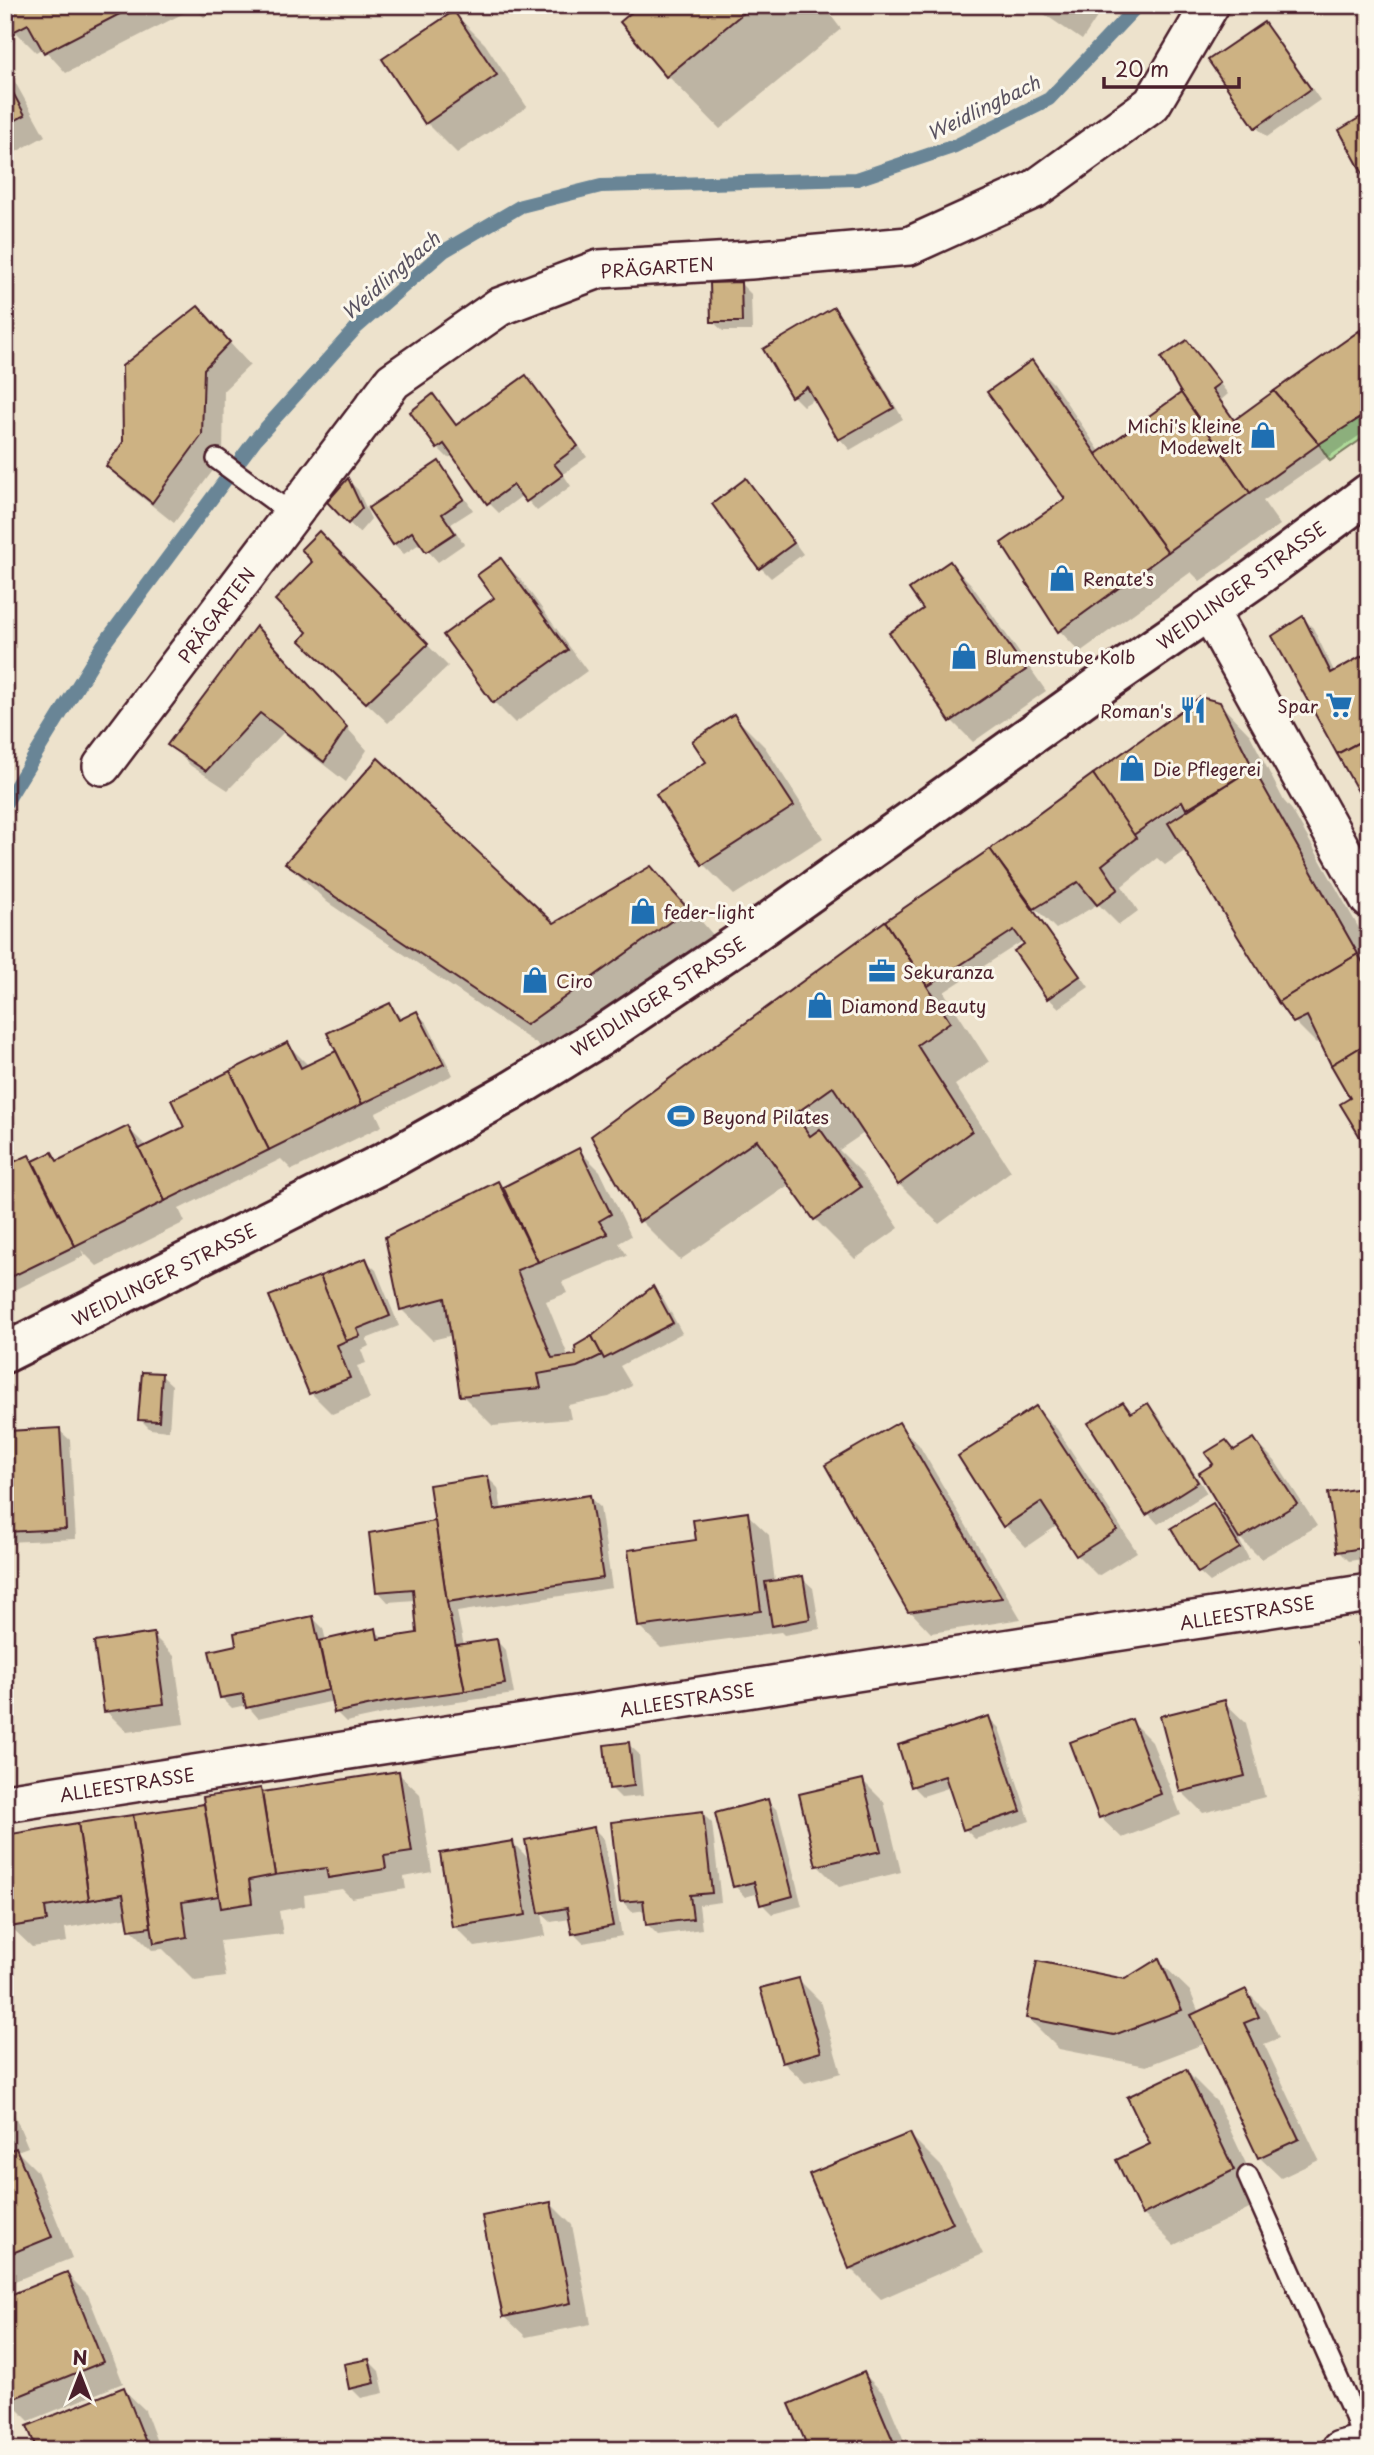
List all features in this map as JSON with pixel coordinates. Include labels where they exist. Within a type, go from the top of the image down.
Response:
[{"type":"main road","name":"WEIDLINGER STRASSE","points":[[5,1353],[387,1161],[510,1092],[601,1036],[746,939],[1208,609],[1254,579],[1369,493]]},
{"type":"street","name":"PRÄGARTEN","points":[[102,766],[286,509],[393,381],[499,307],[599,268],[750,260],[909,246],[1035,189],[1152,104],[1210,5]]},
{"type":"street","points":[[1208,609],[1369,899]]},
{"type":"street","name":"ALLEESTRASSE","points":[[5,1803],[1369,1593]]},
{"type":"lane","points":[[217,459],[286,509]]},
{"type":"lane","points":[[1248,2176],[1355,2417],[1356,2448]]},
{"type":"green space","points":[[1369,412],[1369,434],[1330,461],[1319,444]]},
{"type":"building","points":[[5,5],[137,5],[44,53],[28,24],[13,32],[5,16]]},
{"type":"building","points":[[640,5],[753,5],[666,77],[620,22]]},
{"type":"building","points":[[454,11],[497,75],[425,124],[382,59]]},
{"type":"building","points":[[1264,22],[1311,89],[1255,128],[1208,60]]},
{"type":"building","points":[[5,78],[25,115],[5,126]]},
{"type":"building","points":[[1369,112],[1369,185],[1339,130]]},
{"type":"building","points":[[741,282],[742,322],[711,322],[710,283]]},
{"type":"building","points":[[198,306],[230,342],[204,369],[202,435],[152,503],[106,466],[123,442],[122,366]]},
{"type":"building","points":[[834,307],[894,408],[838,440],[807,387],[791,397],[763,349]]},
{"type":"building","points":[[1369,324],[1369,347],[1359,331]]},
{"type":"building","points":[[1359,331],[1369,347],[1369,412],[1319,444],[1274,391]]},
{"type":"building","points":[[1187,340],[1220,383],[1212,389],[1234,420],[1274,391],[1319,444],[1250,493],[1181,393],[1161,358]]},
{"type":"building","points":[[1032,360],[1096,454],[1168,552],[1058,632],[1001,543],[1065,499],[987,392]]},
{"type":"building","points":[[526,375],[578,446],[554,464],[563,475],[526,502],[513,485],[487,504],[444,444],[437,449],[410,412],[433,394],[456,425]]},
{"type":"building","points":[[1181,393],[1250,493],[1168,552],[1096,454]]},
{"type":"building","points":[[439,461],[464,499],[442,514],[455,533],[426,552],[412,532],[393,545],[368,508]]},
{"type":"building","points":[[348,478],[362,508],[348,524],[327,502]]},
{"type":"building","points":[[746,478],[794,543],[759,569],[712,504]]},
{"type":"building","points":[[319,531],[428,644],[366,703],[300,641],[307,632],[275,600],[312,562],[301,549]]},
{"type":"building","points":[[501,558],[568,650],[493,703],[443,635],[494,598],[477,575]]},
{"type":"building","points":[[950,561],[1026,670],[950,722],[889,633],[923,609],[909,589]]},
{"type":"building","name":"Spar","points":[[1303,616],[1331,673],[1369,652],[1369,737],[1337,754],[1272,636]]},
{"type":"building","points":[[256,626],[347,727],[324,762],[260,713],[206,771],[167,745]]},
{"type":"building","points":[[1200,697],[1220,702],[1253,768],[1186,809],[1182,801],[1132,836],[1093,774]]},
{"type":"building","points":[[734,714],[794,806],[702,865],[656,794],[706,762],[692,741]]},
{"type":"building","points":[[1369,737],[1369,811],[1337,754]]},
{"type":"building","points":[[378,758],[554,923],[651,866],[688,909],[526,1025],[285,863]]},
{"type":"building","points":[[1253,768],[1358,954],[1278,1002],[1168,823]]},
{"type":"building","points":[[1093,774],[1136,838],[1102,865],[1118,889],[1097,905],[1078,882],[1034,909],[990,849]]},
{"type":"building","points":[[990,849],[1080,976],[1047,999],[1014,951],[1024,944],[1014,930],[928,986],[885,921]]},
{"type":"building","points":[[885,921],[950,1022],[917,1045],[972,1131],[898,1185],[833,1087],[795,1114],[810,1136],[820,1129],[861,1187],[814,1220],[757,1140],[639,1222],[591,1136]]},
{"type":"building","points":[[1358,954],[1369,973],[1369,1042],[1331,1065],[1307,1016],[1293,1023],[1278,1002]]},
{"type":"building","points":[[390,1003],[399,1020],[417,1011],[444,1064],[362,1104],[327,1033]]},
{"type":"building","points":[[288,1042],[301,1068],[336,1051],[362,1104],[269,1150],[230,1071]]},
{"type":"building","points":[[1369,1042],[1369,1133],[1360,1137],[1340,1104],[1350,1098],[1331,1065]]},
{"type":"building","points":[[230,1071],[269,1150],[165,1201],[139,1149],[184,1127],[171,1100]]},
{"type":"building","points":[[128,1126],[165,1201],[75,1246],[33,1161],[52,1152],[57,1161]]},
{"type":"building","points":[[579,1148],[611,1214],[599,1221],[608,1234],[538,1262],[503,1187]]},
{"type":"building","points":[[29,1155],[75,1246],[5,1280],[5,1166]]},
{"type":"building","points":[[498,1181],[538,1262],[517,1270],[552,1358],[576,1355],[575,1346],[592,1336],[602,1355],[577,1367],[538,1374],[541,1388],[460,1396],[445,1298],[400,1310],[385,1237]]},
{"type":"building","points":[[366,1258],[390,1316],[357,1329],[360,1336],[346,1341],[320,1276]]},
{"type":"building","points":[[320,1276],[346,1341],[337,1345],[350,1378],[309,1394],[269,1296]]},
{"type":"building","points":[[653,1286],[673,1323],[604,1359],[592,1336]]},
{"type":"building","points":[[142,1372],[162,1373],[159,1421],[138,1420]]},
{"type":"building","points":[[1123,1402],[1131,1413],[1148,1403],[1198,1482],[1146,1515],[1088,1423]]},
{"type":"building","points":[[1036,1406],[1117,1530],[1076,1556],[1041,1502],[1003,1527],[958,1456]]},
{"type":"building","points":[[899,1422],[1002,1598],[908,1612],[825,1465]]},
{"type":"building","points":[[60,1428],[66,1529],[5,1532],[5,1448],[9,1447],[8,1431]]},
{"type":"building","points":[[1254,1438],[1297,1504],[1239,1539],[1199,1473],[1213,1464],[1205,1453],[1226,1440],[1234,1450]]},
{"type":"building","points":[[488,1476],[494,1510],[590,1495],[603,1578],[447,1602],[429,1485]]},
{"type":"building","points":[[1369,1487],[1369,1547],[1337,1552],[1328,1493]]},
{"type":"building","points":[[1213,1503],[1240,1548],[1198,1573],[1171,1528]]},
{"type":"building","points":[[748,1512],[761,1611],[638,1627],[628,1550],[696,1540],[693,1520]]},
{"type":"building","points":[[435,1521],[447,1602],[465,1691],[391,1701],[334,1713],[319,1641],[376,1628],[378,1639],[417,1633],[413,1589],[376,1592],[369,1533]]},
{"type":"building","points":[[803,1576],[810,1619],[772,1626],[765,1582]]},
{"type":"building","points":[[313,1616],[329,1690],[246,1708],[243,1694],[220,1698],[209,1651],[236,1645],[234,1633]]},
{"type":"building","points":[[154,1633],[164,1704],[104,1712],[94,1642]]},
{"type":"building","points":[[497,1639],[505,1684],[465,1691],[456,1645]]},
{"type":"building","points":[[1369,1642],[1369,1667],[1358,1643]]},
{"type":"building","points":[[1225,1700],[1245,1776],[1180,1792],[1160,1716]]},
{"type":"building","points":[[989,1716],[1021,1811],[963,1830],[945,1776],[911,1787],[898,1745]]},
{"type":"building","points":[[1132,1719],[1161,1794],[1099,1818],[1070,1742]]},
{"type":"building","points":[[629,1742],[634,1786],[609,1789],[604,1745]]},
{"type":"building","points":[[399,1771],[412,1852],[384,1856],[386,1869],[328,1878],[326,1868],[275,1875],[262,1792]]},
{"type":"building","points":[[863,1779],[881,1851],[816,1866],[799,1794]]},
{"type":"building","points":[[261,1788],[275,1875],[249,1880],[252,1903],[221,1908],[203,1797]]},
{"type":"building","points":[[768,1799],[793,1896],[760,1905],[754,1882],[733,1887],[715,1813]]},
{"type":"building","points":[[204,1804],[219,1896],[182,1902],[187,1937],[154,1943],[133,1815]]},
{"type":"building","points":[[703,1811],[712,1893],[690,1895],[693,1919],[646,1925],[643,1900],[620,1902],[611,1822]]},
{"type":"building","points":[[133,1815],[151,1927],[129,1930],[123,1894],[89,1900],[78,1823]]},
{"type":"building","points":[[78,1823],[89,1900],[45,1907],[47,1921],[9,1927],[5,1904],[5,1835]]},
{"type":"building","points":[[594,1827],[613,1926],[572,1934],[567,1908],[539,1913],[525,1840]]},
{"type":"building","points":[[513,1841],[526,1915],[452,1927],[440,1853]]},
{"type":"building","points":[[1159,1958],[1182,2010],[1114,2035],[1026,2018],[1037,1961],[1125,1979]]},
{"type":"building","points":[[799,1978],[821,2052],[782,2063],[760,1988]]},
{"type":"building","points":[[1246,1989],[1259,2017],[1244,2023],[1299,2139],[1258,2158],[1191,2015]]},
{"type":"building","points":[[1186,2069],[1234,2170],[1142,2215],[1116,2160],[1150,2144],[1127,2097]]},
{"type":"building","points":[[910,2133],[953,2223],[849,2269],[809,2174]]},
{"type":"building","points":[[16,2148],[52,2237],[5,2256],[5,2152]]},
{"type":"building","points":[[551,2202],[571,2303],[503,2317],[482,2216]]},
{"type":"building","points":[[67,2272],[103,2362],[7,2401],[5,2297]]},
{"type":"building","points":[[369,2359],[375,2383],[349,2389],[344,2364]]},
{"type":"building","points":[[864,2372],[897,2450],[809,2450],[789,2404]]},
{"type":"building","points":[[124,2387],[149,2450],[37,2450],[27,2426]]},
{"type":"building","points":[[916,2442],[919,2450],[899,2450]]},
{"type":"waterway","name":"Weidlingbach","points":[[5,804],[103,645],[255,440],[356,328],[444,251],[521,206],[601,186],[857,179],[955,146],[1049,99],[1138,5]]},
{"type":"place","name":"Michi's kleine Modewelt","points":[[1263,435]]},
{"type":"place","name":"Renate's","points":[[1062,578]]},
{"type":"place","name":"Blumenstube Kolb","points":[[964,656]]},
{"type":"place","name":"Spar","points":[[1339,705]]},
{"type":"place","name":"Roman's","points":[[1193,710]]},
{"type":"place","name":"Die Pflegerei","points":[[1132,768]]},
{"type":"place","name":"feder-light","points":[[643,911]]},
{"type":"place","name":"Sekuranza","points":[[882,971]]},
{"type":"place","name":"Ciro","points":[[535,980]]},
{"type":"place","name":"Diamond Beauty","points":[[820,1005]]},
{"type":"place","name":"Beyond Pilates","points":[[681,1116]]}]
